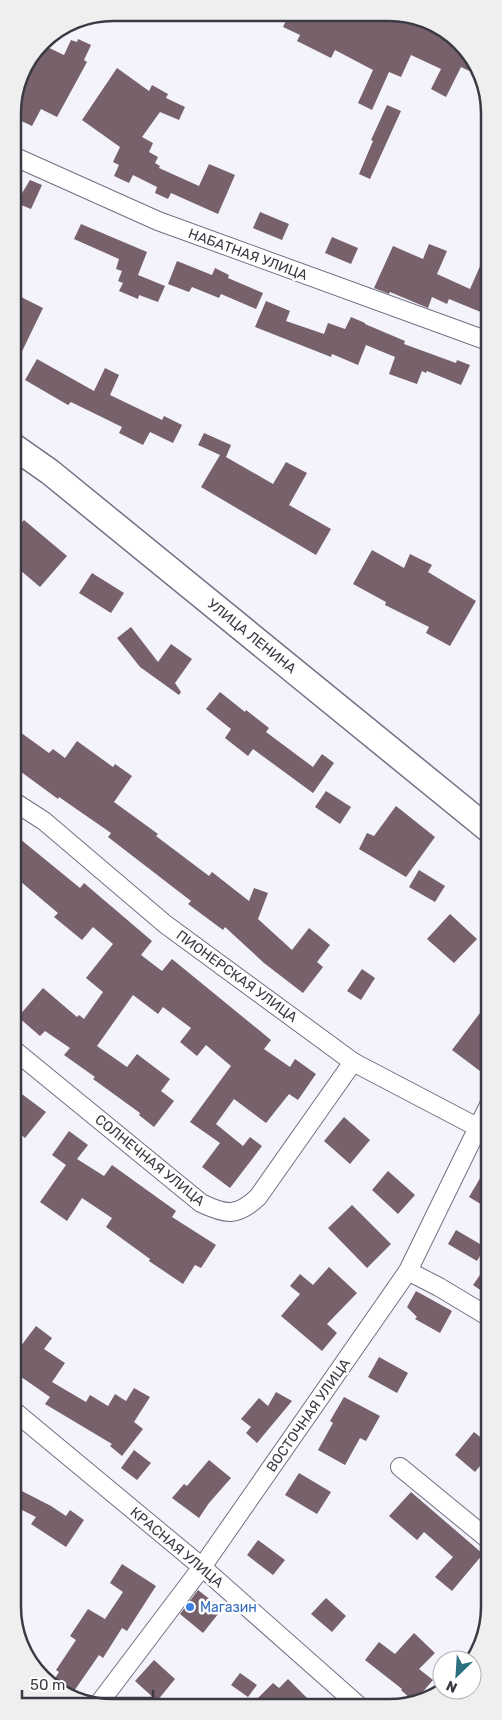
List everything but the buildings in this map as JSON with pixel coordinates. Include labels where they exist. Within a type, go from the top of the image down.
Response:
[{"type":"street","name":"НАБАТНАЯ УЛИЦА","points":[[21,160],[158,221],[481,338]]},
{"type":"street","name":"УЛИЦА ЛЕНИНА","points":[[21,452],[50,472],[481,824]]},
{"type":"street","name":"ПИОНЕРСКАЯ УЛИЦА","points":[[21,806],[44,821],[165,924],[352,1062],[477,1127]]},
{"type":"street","name":"СОЛНЕЧНАЯ УЛИЦА","points":[[21,1056],[200,1203],[215,1210],[231,1213],[247,1208],[258,1197],[352,1062]]},
{"type":"street","name":"ВОСТОЧНАЯ УЛИЦА","points":[[103,1698],[202,1567],[408,1271],[481,1120]]},
{"type":"street","points":[[408,1271],[481,1312]]},
{"type":"street","name":"КРАСНАЯ УЛИЦА","points":[[21,1417],[202,1567],[351,1699]]},
{"type":"street","points":[[400,1467],[481,1533]]},
{"type":"place","name":"Магазин","points":[[190,1607]]}]
